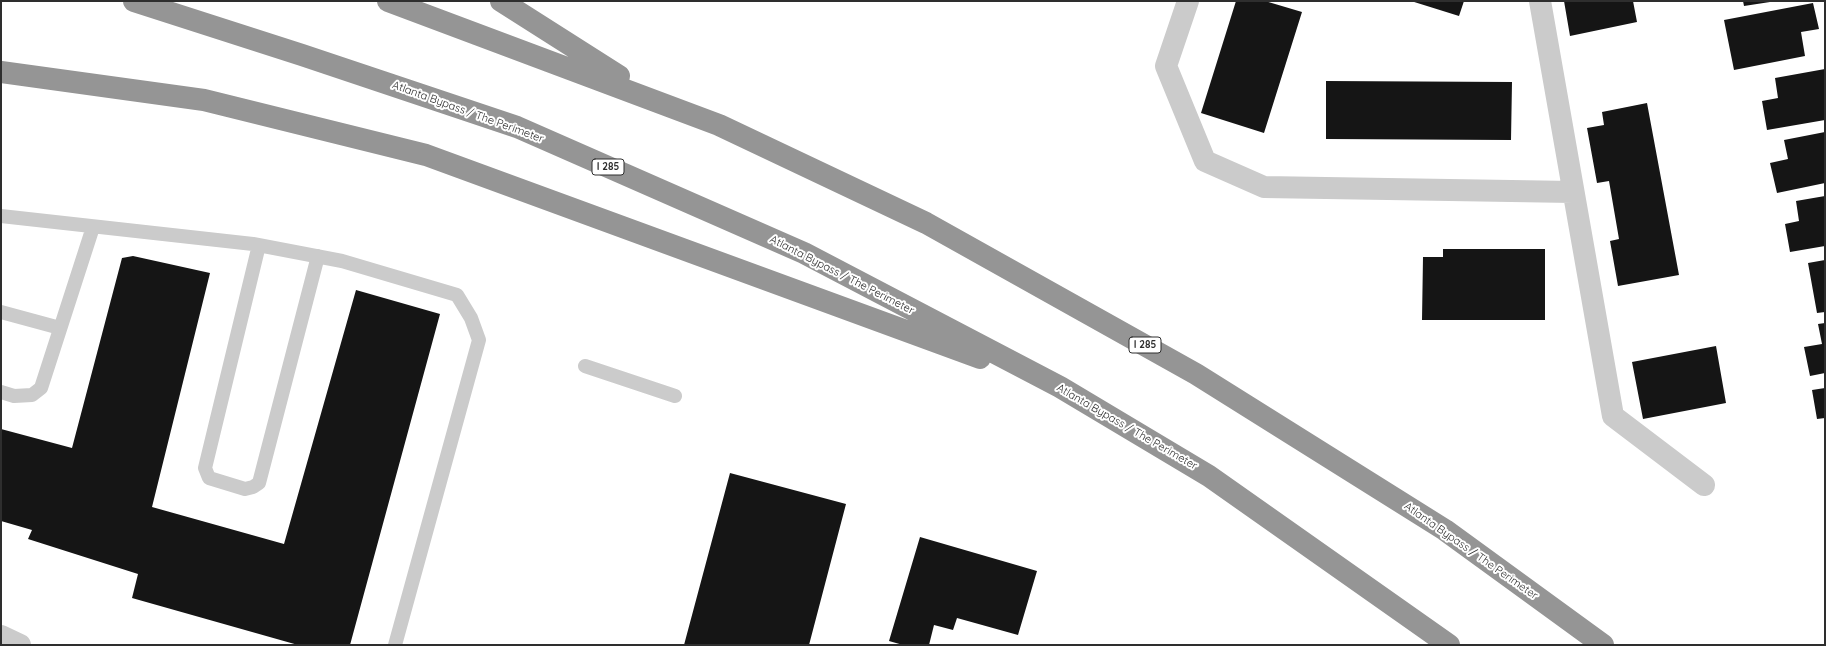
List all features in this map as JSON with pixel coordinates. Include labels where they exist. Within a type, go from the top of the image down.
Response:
[{"type":"highway","name":"Atlanta Bypass / The Perimeter","points":[[134,1],[302,55],[517,127],[804,253],[1060,387],[1209,476],[1449,645]]},
{"type":"highway","name":"Atlanta Bypass / The Perimeter","points":[[388,1],[655,99],[719,125],[926,223],[1196,374],[1445,530],[1603,645]]},
{"type":"highway","points":[[501,1],[655,99]]},
{"type":"highway","points":[[1,72],[204,100],[426,155],[1060,387]]},
{"type":"street","points":[[1188,1],[1166,66],[1205,161],[1264,187],[1573,192]]},
{"type":"street","points":[[1540,1],[1613,416],[1704,485]]},
{"type":"street","points":[[1,636],[20,645]]},
{"type":"lane","points":[[1,216],[259,245],[342,261],[457,295],[470,318],[479,340],[395,645]]},
{"type":"lane","points":[[1,392],[14,396],[32,395],[41,388],[93,226]]},
{"type":"lane","points":[[259,245],[205,468],[209,478],[245,489],[253,487],[259,483],[318,256]]},
{"type":"lane","points":[[1,312],[60,328]]},
{"type":"lane","points":[[585,366],[675,396]]},
{"type":"building","points":[[1236,1],[1265,1],[1302,12],[1264,133],[1201,113]]},
{"type":"building","points":[[1411,1],[1464,1],[1459,16]]},
{"type":"building","points":[[1564,1],[1633,1],[1637,22],[1570,36]]},
{"type":"building","points":[[1743,1],[1770,1],[1770,2],[1744,6]]},
{"type":"building","points":[[1813,3],[1819,29],[1801,32],[1805,56],[1734,70],[1724,20]]},
{"type":"building","points":[[1825,69],[1825,120],[1767,130],[1762,101],[1778,98],[1775,78]]},
{"type":"building","points":[[1326,81],[1512,82],[1511,140],[1326,139]]},
{"type":"building","points":[[1647,103],[1679,275],[1618,286],[1610,241],[1619,239],[1609,181],[1597,183],[1587,128],[1604,125],[1602,112]]},
{"type":"building","points":[[1825,132],[1825,183],[1777,193],[1770,163],[1788,159],[1784,140]]},
{"type":"building","points":[[1825,196],[1825,246],[1790,252],[1785,224],[1799,221],[1796,201]]},
{"type":"building","points":[[1443,249],[1545,249],[1545,320],[1422,320],[1423,257],[1443,257]]},
{"type":"building","points":[[133,256],[210,273],[152,507],[284,544],[356,290],[440,314],[350,645],[298,645],[132,598],[138,574],[28,539],[32,530],[1,521],[1,429],[72,448],[122,258]]},
{"type":"building","points":[[1825,260],[1825,312],[1817,313],[1808,263]]},
{"type":"building","points":[[1825,323],[1825,373],[1810,376],[1804,347],[1822,344],[1818,324]]},
{"type":"building","points":[[1716,346],[1726,403],[1643,419],[1632,362]]},
{"type":"building","points":[[1825,388],[1825,418],[1817,419],[1812,390]]},
{"type":"building","points":[[730,473],[846,504],[809,645],[684,645]]},
{"type":"building","points":[[920,537],[1037,571],[1018,635],[957,618],[953,630],[934,625],[929,645],[903,645],[889,641]]}]
